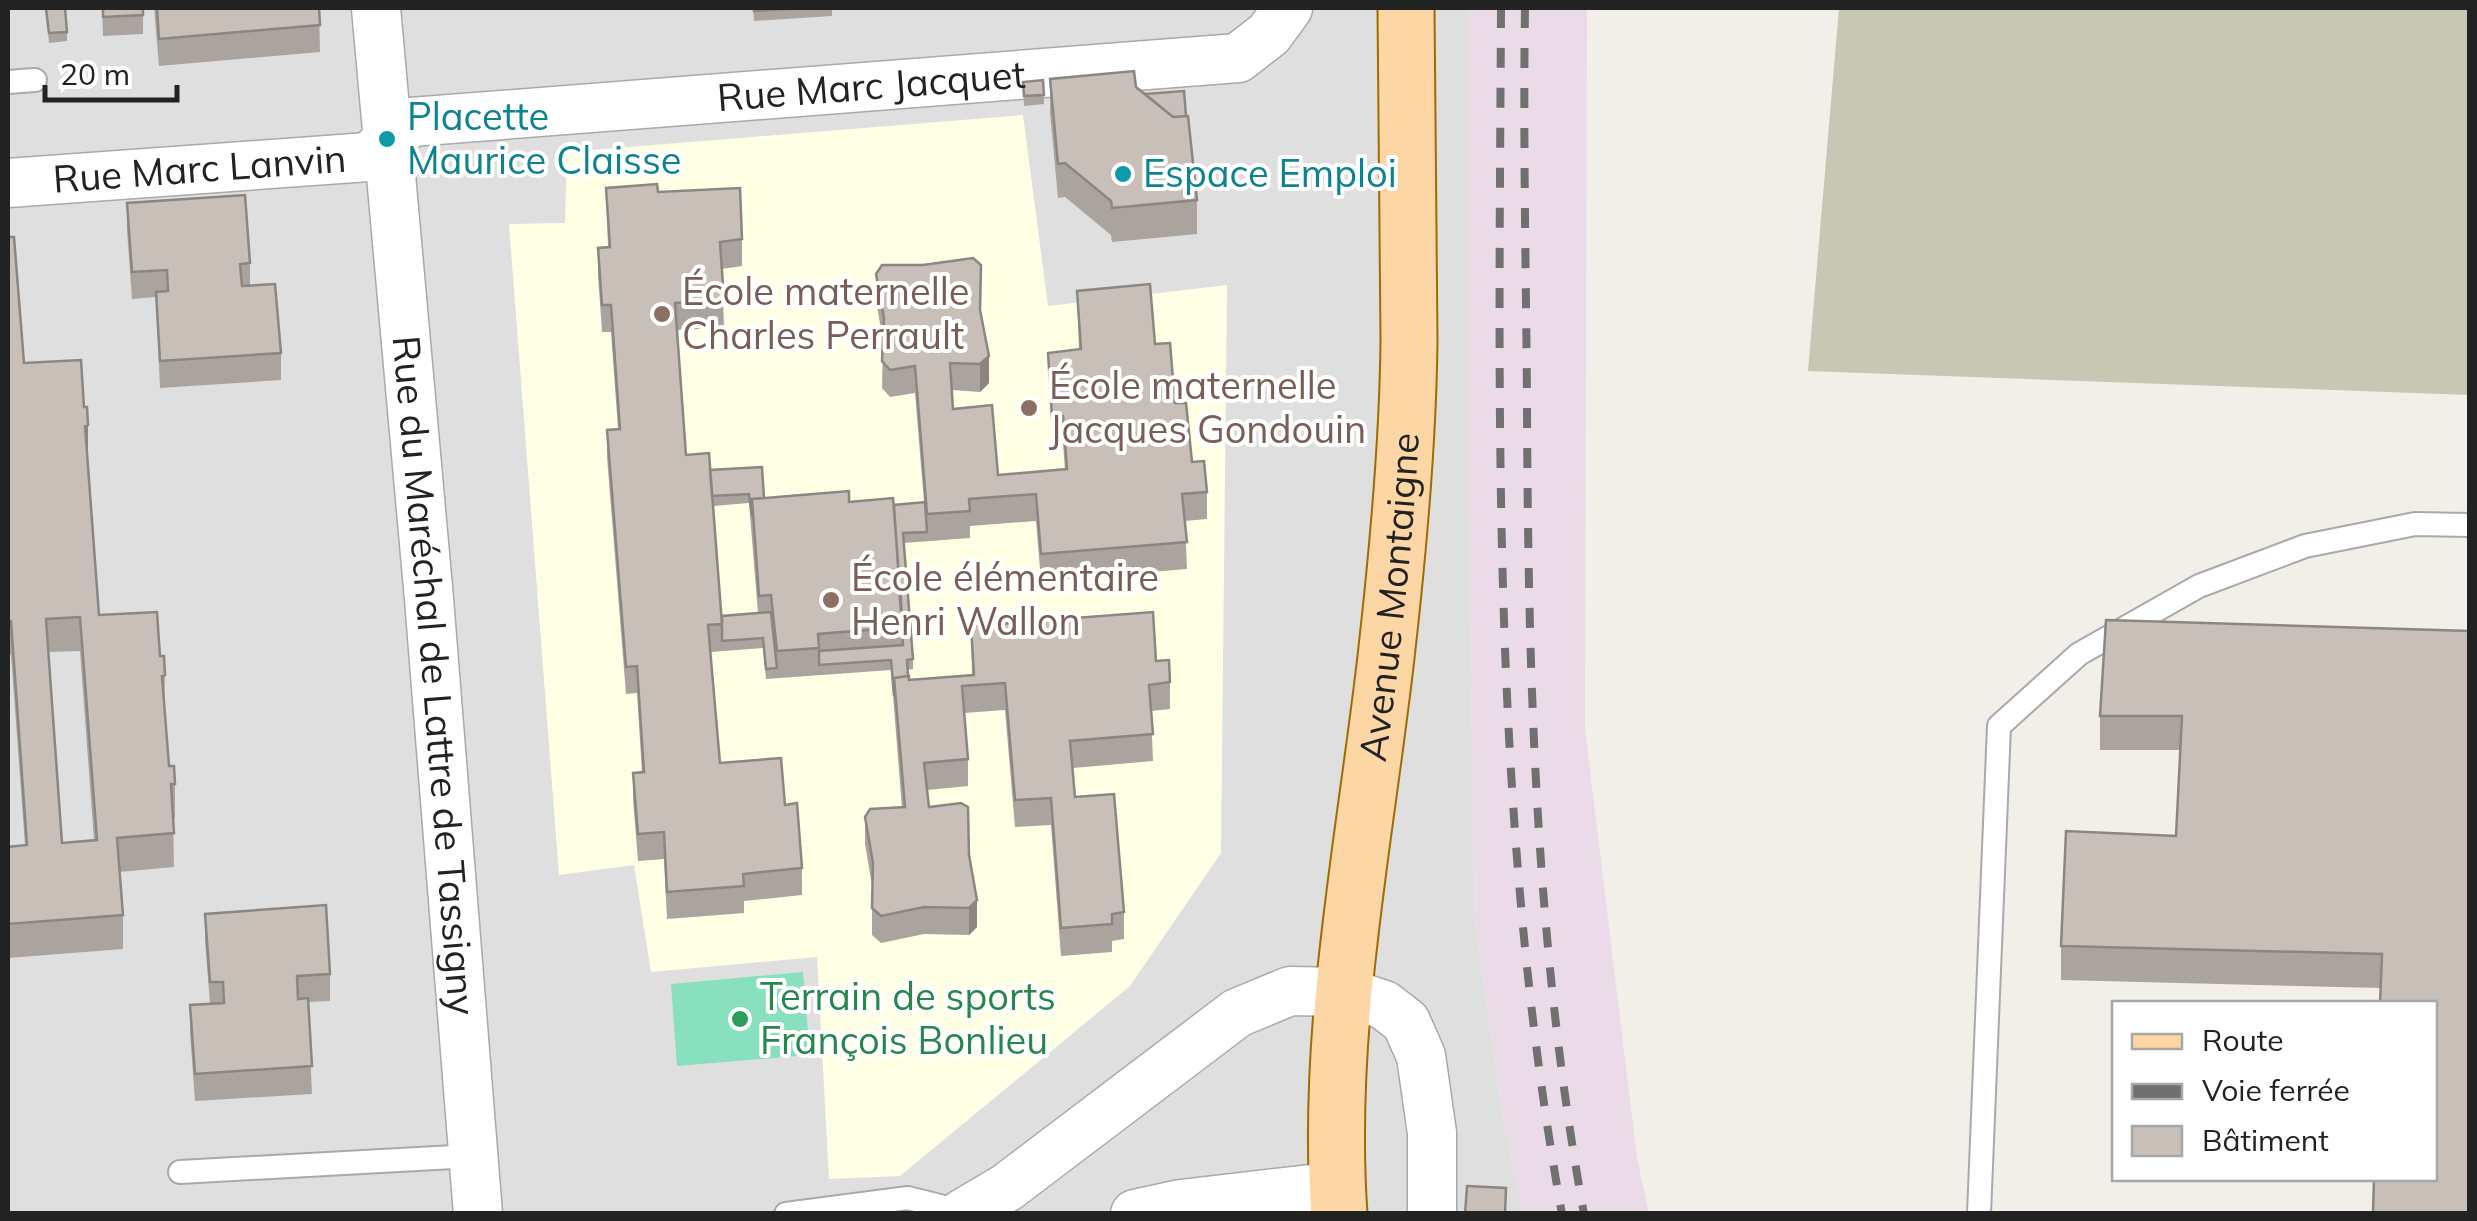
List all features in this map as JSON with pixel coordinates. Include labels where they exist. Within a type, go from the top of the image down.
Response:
[{"type":"main road","name":"Avenue Montaigne","points":[[1338,1200],[1337,1092],[1344,992],[1386,655],[1404,452],[1409,343],[1406,8]]},
{"type":"street","name":"Rue du Maréchal de Lattre de Tassigny","points":[[376,8],[428,581],[478,1214]]},
{"type":"street","name":"Rue Marc Jacquet","points":[[387,139],[411,122],[1238,58],[1269,34],[1288,8]]},
{"type":"street","name":"Rue Marc Lanvin","points":[[8,183],[368,157],[387,139]]},
{"type":"street","points":[[963,1213],[1006,1188],[1236,1014],[1290,992],[1344,992],[1384,1006],[1406,1022],[1422,1056],[1432,1134],[1432,1214]]},
{"type":"street","points":[[1135,1214],[1181,1204],[1338,1200]]},
{"type":"lane","points":[[8,82],[35,80]]},
{"type":"lane","points":[[1980,1214],[1999,726],[2078,654],[2199,586],[2305,546],[2416,524],[2470,525]]},
{"type":"lane","points":[[180,1172],[472,1156]]},
{"type":"lane","points":[[786,1214],[908,1198],[963,1213]]},
{"type":"shaded area","points":[[8,8],[1469,8],[1470,621],[1475,923],[1502,1112],[1523,1213],[8,1213]]},
{"type":"shaded area","points":[[1469,8],[1587,8],[1585,729],[1637,1158],[1649,1213],[1523,1213],[1502,1112],[1475,923],[1470,621]]},
{"type":"shaded area","points":[[1839,8],[2469,8],[2469,395],[1808,371]]},
{"type":"shaded area","points":[[1023,115],[1048,306],[1227,285],[1221,853],[1130,986],[900,1176],[829,1179],[817,957],[651,972],[634,865],[559,875],[509,224],[565,223],[567,152]]},
{"type":"green space","name":"Terrain de sports François Bonlieu","points":[[803,972],[810,1055],[677,1066],[671,984]]},
{"type":"building","points":[[65,8],[67,32],[49,33],[46,9]]},
{"type":"building","points":[[103,8],[143,8],[143,15],[103,17]]},
{"type":"building","points":[[157,8],[319,8],[320,25],[159,39]]},
{"type":"building","points":[[754,8],[807,8],[754,11]]},
{"type":"building","name":"Espace Emploi","points":[[1134,71],[1136,87],[1173,117],[1188,116],[1197,200],[1112,208],[1111,201],[1065,163],[1058,164],[1050,79]]},
{"type":"building","points":[[1043,80],[1044,95],[1024,96],[1023,82]]},
{"type":"building","points":[[1184,91],[1186,116],[1173,117],[1145,94]]},
{"type":"building","points":[[657,184],[658,192],[740,188],[742,239],[720,242],[724,300],[675,303],[686,455],[709,453],[722,624],[708,625],[720,763],[781,758],[785,805],[797,803],[802,868],[743,874],[744,886],[667,892],[664,832],[638,834],[633,773],[644,772],[637,666],[626,667],[607,430],[620,429],[611,305],[602,305],[598,248],[610,247],[606,188]]},
{"type":"building","points":[[245,195],[250,263],[240,264],[242,286],[275,284],[281,353],[160,361],[156,292],[168,291],[167,270],[132,272],[127,203]]},
{"type":"building","points":[[8,237],[14,237],[24,363],[81,360],[99,615],[157,612],[160,656],[164,656],[169,766],[174,766],[174,833],[117,838],[123,915],[8,924],[8,847],[27,845],[8,621]],"holes":[[[80,617],[97,840],[62,843],[46,619]]]},
{"type":"building","points":[[973,258],[981,265],[980,310],[989,356],[980,364],[950,363],[953,409],[992,405],[998,475],[1067,469],[1063,416],[1052,416],[1048,353],[1081,349],[1077,291],[1150,284],[1155,344],[1170,343],[1175,403],[1186,403],[1192,462],[1204,461],[1207,492],[1182,494],[1187,542],[1041,554],[1036,494],[969,499],[970,511],[927,514],[915,366],[890,370],[882,361],[884,318],[876,274],[882,265],[923,265]]},
{"type":"building","points":[[762,467],[764,498],[752,499],[752,516],[749,494],[712,496],[710,470]]},
{"type":"building","points":[[849,491],[849,502],[893,498],[903,627],[818,634],[819,648],[777,651],[771,595],[759,596],[752,499]]},
{"type":"building","points":[[925,502],[927,532],[903,533],[913,659],[907,660],[908,676],[894,678],[894,696],[891,660],[819,665],[819,651],[903,645],[894,505]]},
{"type":"building","points":[[771,612],[777,668],[766,669],[763,638],[722,641],[722,616]]},
{"type":"building","points":[[1153,612],[1156,661],[1169,660],[1170,682],[1149,685],[1153,734],[1070,741],[1075,797],[1114,794],[1124,912],[1112,914],[1112,924],[1061,928],[1051,798],[1015,800],[1005,683],[962,686],[968,759],[924,763],[929,807],[961,803],[968,807],[969,855],[977,900],[969,908],[924,907],[881,916],[872,908],[873,863],[865,817],[870,809],[905,807],[894,678],[974,675],[971,626]]},
{"type":"building","points":[[2106,620],[2470,631],[2470,1214],[2373,1214],[2374,1181],[2437,1181],[2437,1001],[2380,1001],[2382,954],[2061,946],[2066,831],[2176,836],[2182,716],[2100,716]]},
{"type":"building","points":[[326,905],[330,974],[297,976],[298,999],[308,998],[312,1066],[195,1074],[190,1005],[224,1003],[223,982],[210,982],[205,914]]},
{"type":"building","points":[[1467,1186],[1506,1188],[1505,1214],[1465,1214]]},
{"type":"railway","points":[[1501,8],[1500,461],[1511,764],[1539,1065],[1562,1214]]},
{"type":"railway","points":[[1525,8],[1533,707],[1555,1012],[1584,1214]]},
{"type":"place","name":"Placette Maurice Claisse","points":[[387,139]]},
{"type":"place","name":"Espace Emploi","points":[[1123,174]]},
{"type":"place","name":"École maternelle Charles Perrault","points":[[662,314]]},
{"type":"place","name":"École maternelle Jacques Gondouin","points":[[1029,408]]},
{"type":"place","name":"École élémentaire Henri Wallon","points":[[831,600]]},
{"type":"place","name":"Terrain de sports François Bonlieu","points":[[740,1019]]}]
